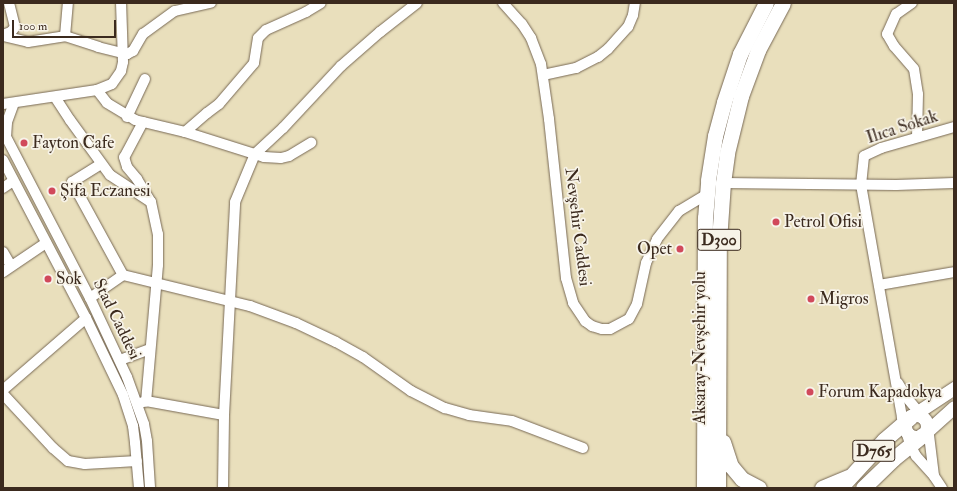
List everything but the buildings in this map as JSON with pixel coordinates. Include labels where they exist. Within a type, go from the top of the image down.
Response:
[{"type":"highway","name":"Aksaray-Nevşehir yolu","points":[[703,488],[706,195],[715,136],[724,102],[740,54],[766,3]]},
{"type":"highway","name":"Aksaray-Nevşehir yolu","points":[[718,488],[720,430],[719,241],[723,183],[727,153],[741,96],[758,50],[783,3]]},
{"type":"highway","name":"D765","points":[[863,488],[910,444],[917,424]]},
{"type":"highway","name":"D765","points":[[845,483],[917,424]]},
{"type":"highway","points":[[720,430],[731,466],[742,479],[758,488]]},
{"type":"highway","points":[[822,488],[845,483]]},
{"type":"main road","name":"D765","points":[[917,424],[954,388]]},
{"type":"main road","name":"D765","points":[[917,424],[954,407]]},
{"type":"street","points":[[3,35],[11,32],[15,27],[9,3]]},
{"type":"street","points":[[64,36],[68,3]]},
{"type":"street","points":[[3,104],[97,90],[112,84],[121,71],[123,54],[121,3]]},
{"type":"street","points":[[3,35],[28,42],[64,36],[123,54],[133,51],[143,34],[175,11],[211,3]]},
{"type":"street","points":[[185,132],[219,104],[254,63],[258,38],[266,30],[306,12],[321,3]]},
{"type":"street","points":[[222,488],[224,415],[235,202],[255,154],[288,122],[341,66],[380,32],[418,3]]},
{"type":"street","name":"Nevşehir Caddesi","points":[[503,3],[522,24],[531,38],[543,75],[566,278],[573,303],[585,322],[592,326],[610,329],[629,319],[637,304],[646,263],[657,239],[679,211],[706,195]]},
{"type":"street","points":[[543,75],[576,68],[598,57],[608,49],[628,27],[633,15],[635,3]]},
{"type":"street","points":[[912,3],[896,14],[887,34],[894,46],[914,69],[918,94],[917,137]]},
{"type":"street","points":[[127,116],[145,79]]},
{"type":"street","points":[[97,90],[106,102],[127,116],[255,154],[281,158],[295,154],[311,143]]},
{"type":"street","points":[[55,97],[110,175],[151,202]]},
{"type":"street","points":[[4,134],[14,103]]},
{"type":"street","points":[[142,402],[150,349],[157,284],[158,234],[151,202],[147,193],[124,162],[124,156],[143,122]]},
{"type":"street","name":"Ilıca Sokak","points":[[861,185],[864,156],[881,148],[954,127]]},
{"type":"street","name":"Stad Caddesi","points":[[4,134],[90,298],[142,402],[147,441],[150,488]]},
{"type":"street","name":"Stad Caddesi","points":[[3,160],[86,318],[117,381],[128,408],[133,426],[138,488]]},
{"type":"street","points":[[101,164],[72,182],[123,275],[230,301],[296,323],[363,357],[411,391],[445,408],[469,415],[512,421],[583,448]]},
{"type":"street","points":[[3,188],[13,181]]},
{"type":"street","points":[[723,183],[896,186],[954,183]]},
{"type":"street","points":[[861,185],[896,380],[917,424],[934,476]]},
{"type":"street","points":[[3,252],[7,269],[46,244]]},
{"type":"street","points":[[879,284],[954,272]]},
{"type":"street","points":[[90,298],[123,275]]},
{"type":"street","points":[[3,390],[86,318]]},
{"type":"street","points":[[120,360],[150,349]]},
{"type":"street","points":[[896,380],[917,424]]},
{"type":"street","points":[[3,394],[53,448],[68,461],[85,464],[137,461]]},
{"type":"street","points":[[128,408],[142,402],[224,415]]},
{"type":"street","points":[[910,444],[916,456],[934,476],[942,488]]},
{"type":"place","name":"Fayton Cafe","points":[[24,143]]},
{"type":"place","name":"Şifa Eczanesi","points":[[52,191]]},
{"type":"place","name":"Petrol Ofisi","points":[[776,222]]},
{"type":"place","name":"Opet","points":[[680,249]]},
{"type":"place","name":"Sok","points":[[48,279]]},
{"type":"place","name":"Migros","points":[[811,299]]},
{"type":"place","name":"Forum Kapadokya","points":[[810,392]]}]
